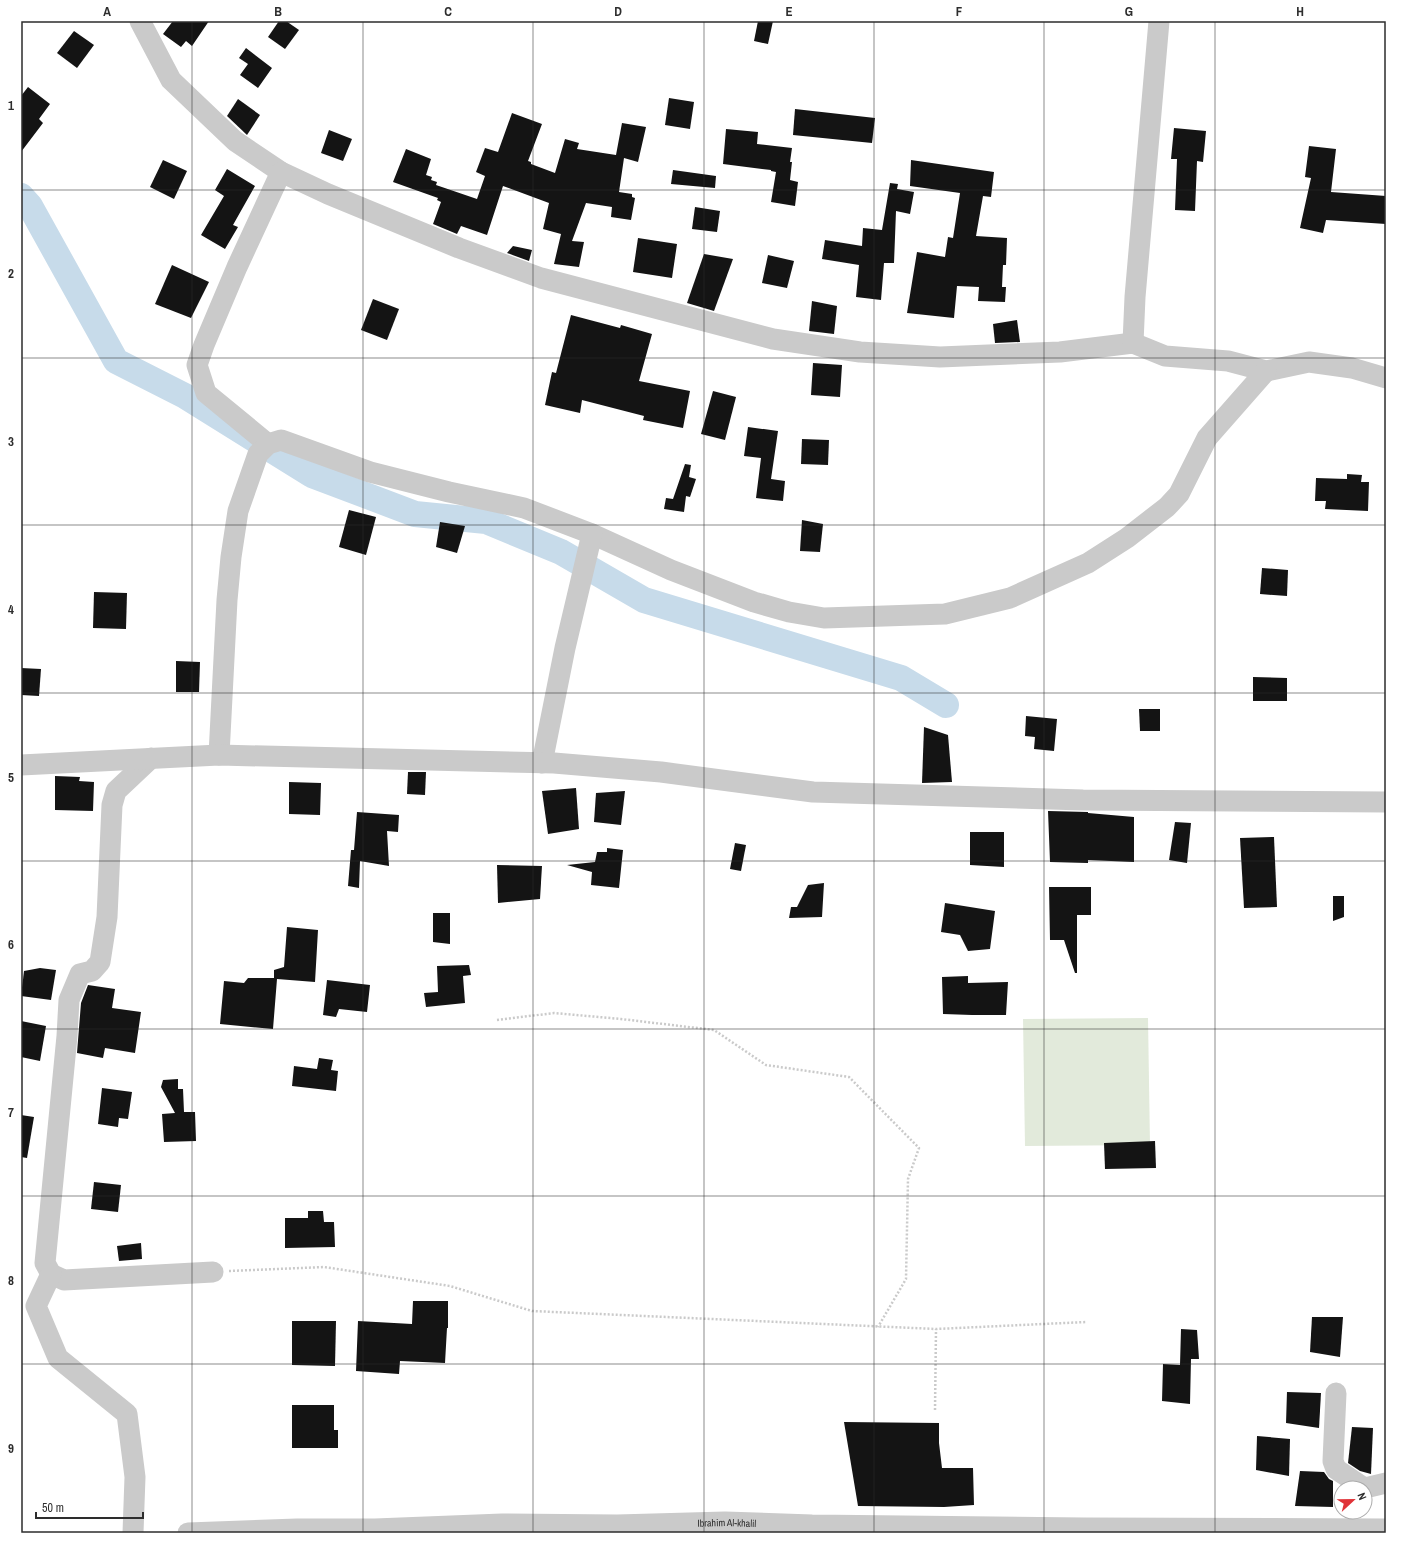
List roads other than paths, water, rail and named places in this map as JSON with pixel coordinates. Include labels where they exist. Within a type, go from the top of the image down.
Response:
[{"type":"street","points":[[140,21],[171,80],[235,141],[281,172],[328,194],[438,240],[540,278],[774,339],[860,352],[940,358],[1060,352],[1133,344],[1164,356],[1228,361],[1266,371],[1309,362],[1352,368],[1386,378]]},
{"type":"street","points":[[1133,344],[1135,297],[1159,21]]},
{"type":"street","points":[[268,444],[206,393],[197,365],[237,268],[281,172]]},
{"type":"street","points":[[219,754],[230,557],[241,504],[258,454],[268,444],[281,440],[370,472],[449,492],[524,508],[592,534],[671,570],[754,602],[789,612],[824,618],[945,614],[1010,598],[1088,562],[1127,538],[1167,507],[1179,494],[1207,438],[1266,371]]},
{"type":"street","points":[[542,763],[565,648],[592,534]]},
{"type":"street","points":[[21,765],[219,754],[542,763],[661,772],[813,792],[1083,800],[1386,802]]},
{"type":"street","points":[[151,758],[116,791],[112,805],[107,917],[100,962],[92,971],[80,974],[70,1000],[45,1263],[51,1274],[64,1280],[213,1272]]},
{"type":"street","points":[[51,1274],[36,1306],[58,1358],[127,1414],[135,1477],[134,1533]]},
{"type":"street","points":[[1336,1393],[1333,1461],[1336,1470],[1352,1480]]},
{"type":"street","points":[[1373,1486],[1386,1484]]},
{"type":"street","name":"Ibrahim Al-khalil","points":[[188,1533],[297,1529],[375,1529],[502,1524],[617,1525],[724,1522],[812,1525],[1221,1531],[1386,1529]]},
{"type":"waterway","points":[[21,196],[30,206],[116,361],[185,396],[312,475],[415,514],[486,521],[561,552],[644,600],[901,678],[946,705]]}]
